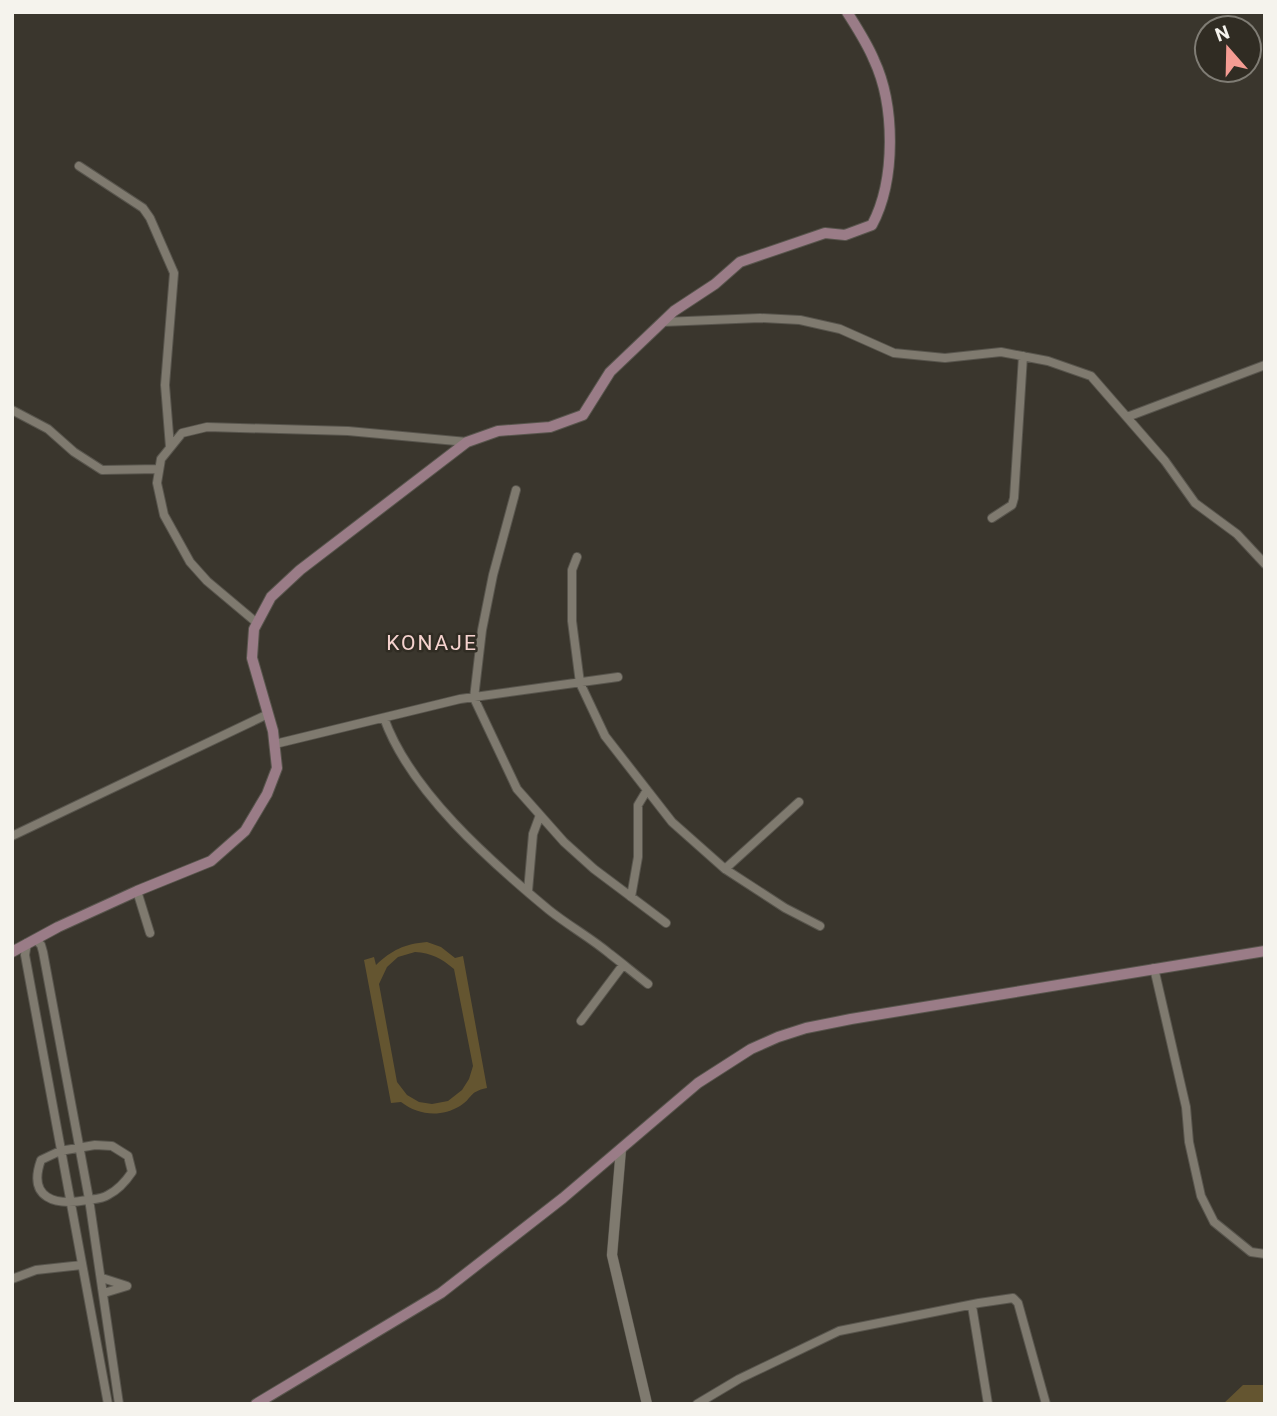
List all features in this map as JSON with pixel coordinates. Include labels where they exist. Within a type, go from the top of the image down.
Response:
[{"type":"main road","points":[[12,952],[137,891],[211,861],[245,831],[268,794],[277,768],[275,744],[252,658],[254,629],[271,597],[300,570],[467,442],[498,431],[550,427],[583,415],[610,372],[674,311],[715,284],[740,262],[825,233],[845,235],[872,225],[881,208],[890,152],[887,99],[875,61],[847,12]]},
{"type":"main road","points":[[256,1404],[441,1293],[621,1149],[698,1083],[751,1049],[806,1028],[851,1018],[1265,951]]},
{"type":"street","points":[[79,166],[142,208],[150,218],[174,273],[165,385],[170,447]]},
{"type":"street","points":[[663,322],[760,318],[800,320],[840,329],[894,353],[945,358],[1001,352],[1048,361],[1091,376],[1165,461],[1195,503],[1237,534],[1265,564]]},
{"type":"street","points":[[992,518],[1012,505],[1014,498],[1023,356]]},
{"type":"street","points":[[1127,417],[1265,365]]},
{"type":"street","points":[[12,410],[48,429],[74,452],[102,470],[159,469]]},
{"type":"street","points":[[257,623],[207,581],[190,562],[164,515],[157,483],[159,469],[161,460],[182,433],[206,428],[348,431],[467,442]]},
{"type":"street","points":[[516,491],[484,616],[474,698],[517,789],[564,842],[594,869],[666,923]]},
{"type":"street","points":[[577,556],[572,570],[572,621],[580,682],[605,736],[672,822],[726,869],[785,908],[820,926]]},
{"type":"street","points":[[275,744],[474,698],[618,677]]},
{"type":"street","points":[[12,836],[268,714]]},
{"type":"street","points":[[384,718],[392,741],[429,796],[550,911],[648,984]]},
{"type":"street","points":[[631,897],[638,857],[638,805],[647,790]]},
{"type":"street","points":[[726,869],[799,802]]},
{"type":"street","points":[[528,891],[533,834],[540,815]]},
{"type":"street","points":[[137,891],[150,933]]},
{"type":"street","points":[[107,1404],[25,955],[31,941],[41,944],[43,952],[89,1199],[119,1404]]},
{"type":"street","points":[[581,1021],[623,965]]},
{"type":"street","points":[[1154,968],[1186,1107],[1189,1142],[1201,1196],[1214,1222],[1251,1252],[1265,1254]]},
{"type":"street","points":[[46,1071],[64,1067]]},
{"type":"street","points":[[96,1145],[112,1146],[128,1156],[132,1172],[116,1189],[103,1197],[71,1203],[50,1200],[41,1191],[37,1179],[41,1160],[60,1151],[96,1145]]},
{"type":"street","points":[[621,1149],[612,1255],[647,1404]]},
{"type":"street","points":[[12,1279],[36,1270],[82,1265]]},
{"type":"street","points":[[102,1278],[127,1286],[104,1293]]},
{"type":"street","points":[[697,1404],[738,1379],[839,1331],[1013,1298],[1018,1303],[1045,1404]]},
{"type":"street","points":[[972,1306],[988,1404]]},
{"type":"street","points":[[90,1312],[105,1309]]},
{"type":"shaded area","points":[[427,942],[441,947],[455,958],[463,956],[487,1088],[474,1093],[460,1106],[445,1112],[422,1112],[401,1102],[391,1103],[364,960],[374,957],[376,965],[387,955],[405,946]],"holes":[[[421,953],[436,957],[454,969],[473,1066],[462,1090],[448,1101],[432,1104],[419,1102],[407,1095],[397,1082],[379,984],[387,967],[398,957]]]},
{"type":"shaded area","points":[[1243,1385],[1265,1385],[1265,1404],[1223,1404]]},
{"type":"district","name":"KONAJE","points":[[432,643]]}]
